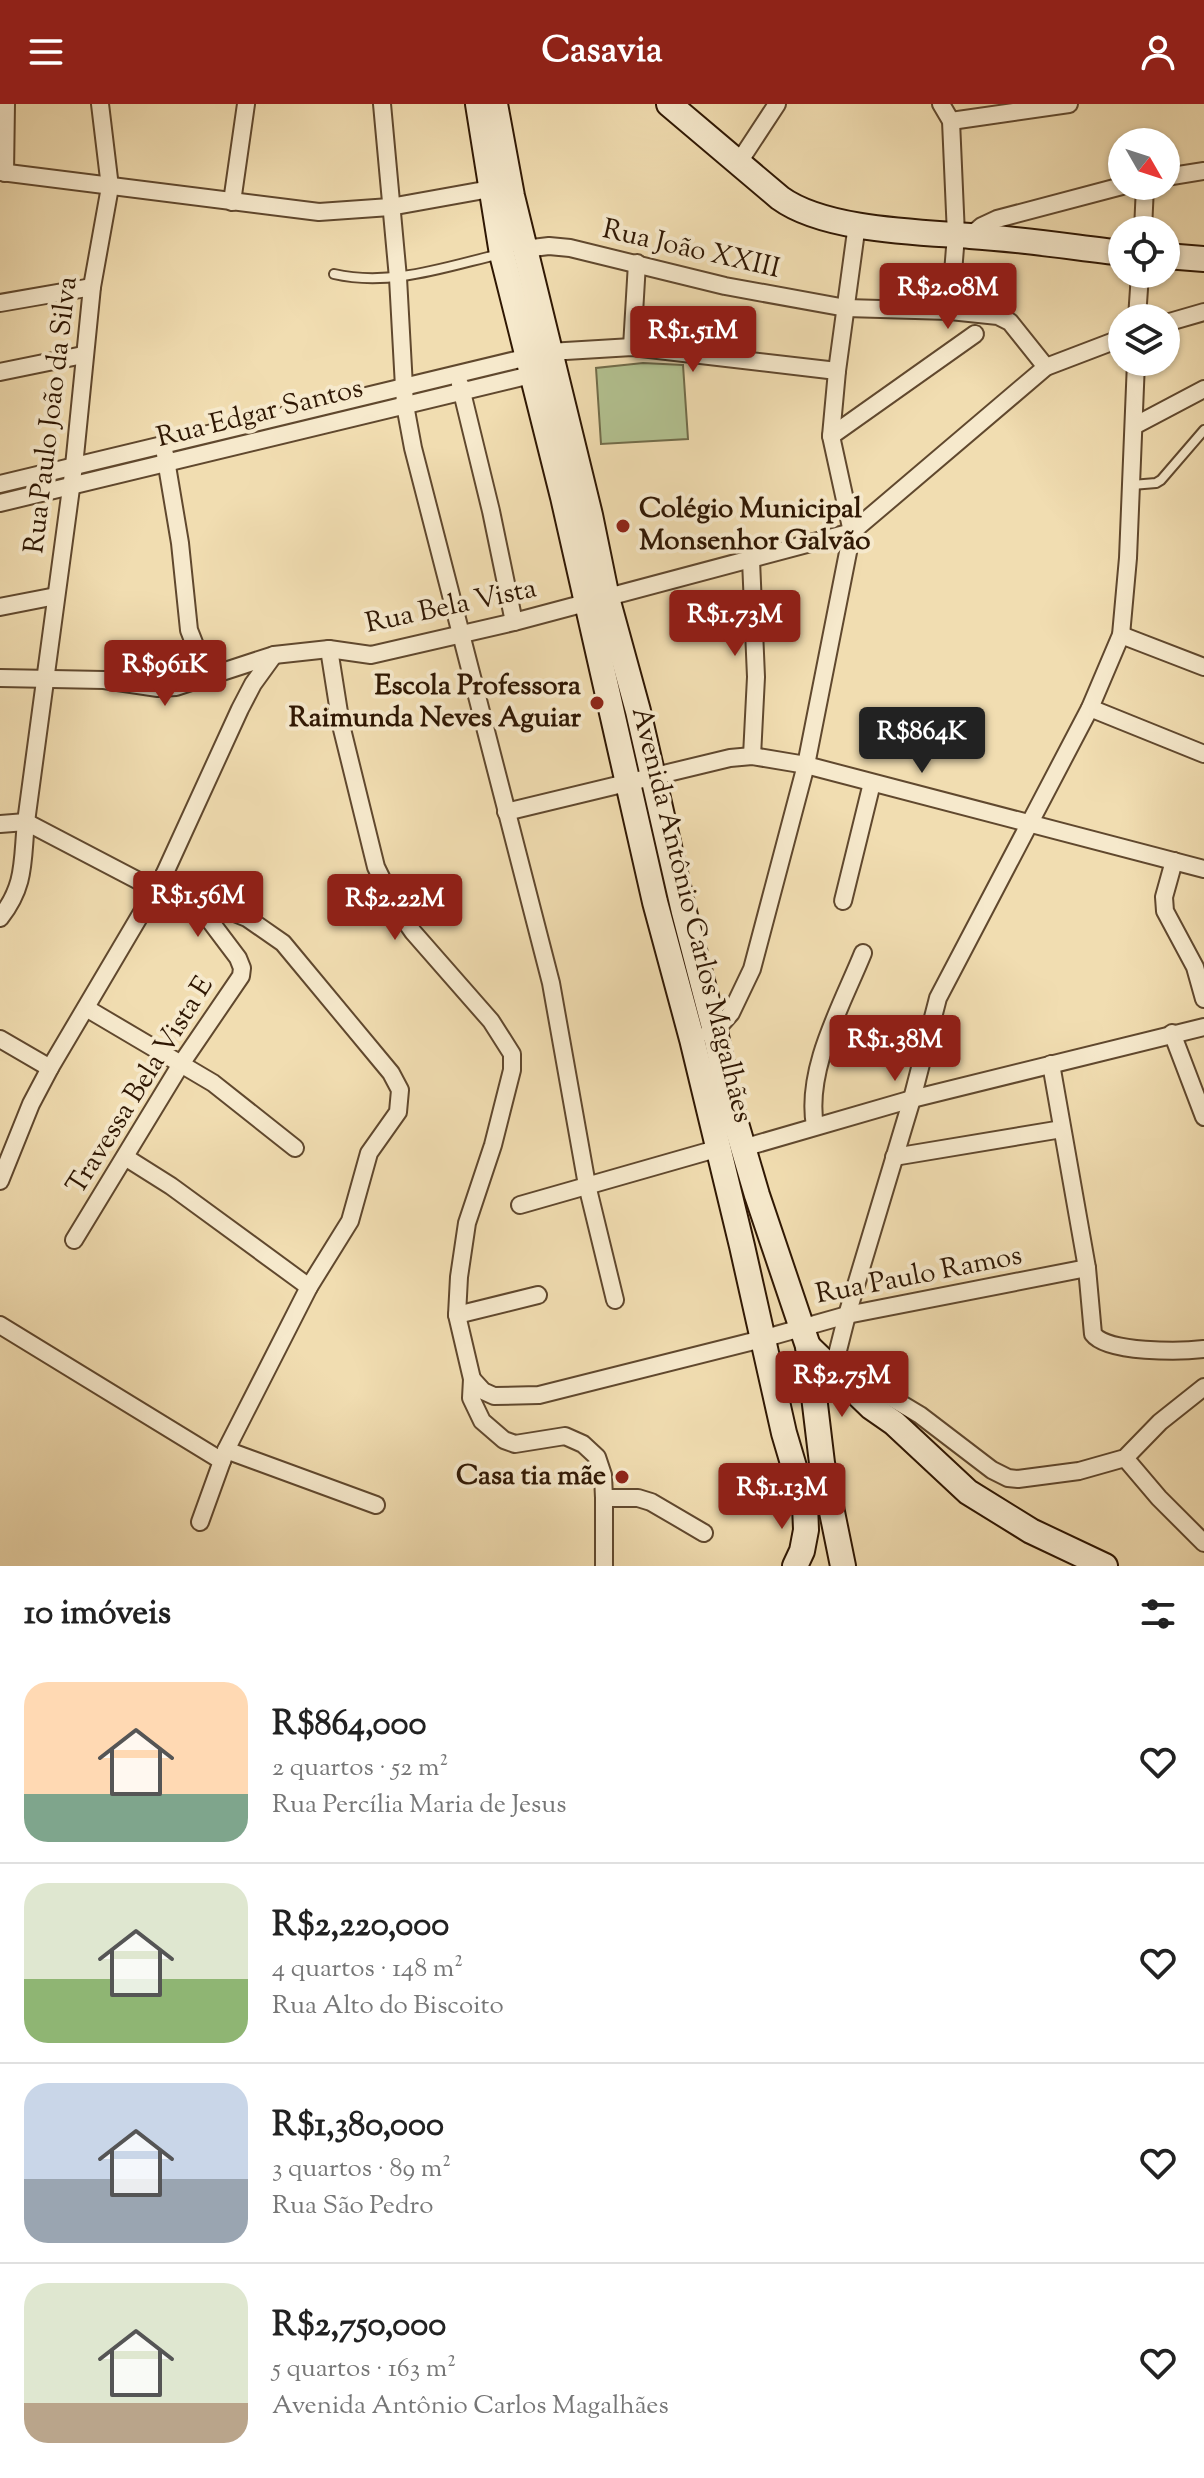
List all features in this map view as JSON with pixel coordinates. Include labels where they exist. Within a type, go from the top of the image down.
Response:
[{"type":"main road","name":"Avenida Antônio Carlos Magalhães","points":[[478,104],[490,189],[513,251]]},
{"type":"main road","name":"Avenida Antônio Carlos Magalhães","points":[[495,104],[513,251],[540,363],[590,515],[597,601],[626,784],[692,1039],[784,1433],[817,1502]]},
{"type":"main road","points":[[669,104],[794,207],[812,215],[857,224],[1108,251]]},
{"type":"main road","points":[[1180,257],[1204,259]]},
{"type":"main road","name":"Avenida Antônio Carlos Magalhães","points":[[597,601],[653,778],[743,1148],[806,1336],[817,1502]]},
{"type":"main road","name":"Avenida Antônio Carlos Magalhães","points":[[806,1336],[871,1407],[894,1423],[954,1481],[983,1503],[1031,1531],[1105,1566]]},
{"type":"main road","name":"Avenida Antônio Carlos Magalhães","points":[[871,1407],[884,1433],[951,1498],[1014,1538],[1071,1566]]},
{"type":"main road","points":[[795,1566],[817,1502]]},
{"type":"main road","points":[[817,1502],[843,1566]]},
{"type":"street","points":[[6,104],[2,173],[319,212],[390,207],[490,189]]},
{"type":"street","name":"Rua Paulo João da Silva","points":[[0,918],[17,894],[74,466],[83,355],[110,187],[100,104]]},
{"type":"street","points":[[232,202],[246,104]]},
{"type":"street","points":[[382,104],[405,396],[416,462],[551,983],[587,1185],[615,1300]]},
{"type":"street","points":[[739,162],[777,104]]},
{"type":"street","points":[[950,311],[963,235],[945,109],[1069,104]]},
{"type":"street","points":[[1180,175],[1204,171]]},
{"type":"street","points":[[963,235],[997,219],[1108,190]]},
{"type":"street","points":[[692,1039],[715,1031],[739,999],[752,969],[806,765],[852,532],[831,436],[857,224]]},
{"type":"street","name":"Rua João XXIII","points":[[513,251],[557,246],[762,294],[846,308],[950,311],[1004,318],[1046,367]]},
{"type":"street","points":[[632,347],[637,263]]},
{"type":"street","points":[[0,303],[92,287]]},
{"type":"street","points":[[1180,319],[1204,312]]},
{"type":"street","points":[[831,436],[975,334]]},
{"type":"street","points":[[852,532],[1046,367],[1108,343]]},
{"type":"street","points":[[540,363],[632,347],[837,371]]},
{"type":"street","points":[[0,372],[83,355]]},
{"type":"street","name":"Rua Edgar Santos","points":[[0,503],[166,465],[405,396],[458,375],[540,363]]},
{"type":"street","name":"Rua Edgar Santos","points":[[0,484],[163,445],[405,396],[462,393],[540,363]]},
{"type":"street","points":[[458,375],[514,622]]},
{"type":"street","points":[[1136,376],[1132,485],[1121,635],[1090,708],[938,998],[912,1099],[847,1315],[839,1375],[890,1397],[920,1415],[992,1470],[1008,1478],[1041,1478],[1125,1458],[1160,1422],[1204,1387]]},
{"type":"street","points":[[1134,426],[1204,389]]},
{"type":"street","points":[[163,445],[180,543],[189,630],[207,676]]},
{"type":"street","name":"Rua Bela Vista","points":[[0,678],[47,677],[176,687],[274,655],[329,649],[371,655],[597,601],[852,532]]},
{"type":"street","points":[[751,560],[756,677],[752,756]]},
{"type":"street","points":[[0,607],[56,596]]},
{"type":"street","points":[[1121,635],[1204,667]]},
{"type":"street","points":[[329,649],[341,725],[376,867],[395,906],[413,932],[491,1021],[512,1054],[512,1070],[493,1145],[467,1223],[459,1277],[457,1315],[472,1379],[471,1398],[489,1430],[515,1444],[565,1436],[583,1444],[597,1457],[601,1464],[604,1498],[604,1566]]},
{"type":"street","points":[[0,1181],[31,1104],[160,882],[240,709],[274,655]]},
{"type":"street","points":[[1090,708],[1204,754]]},
{"type":"street","points":[[506,812],[653,778],[695,765],[752,756],[806,765],[1204,869]]},
{"type":"street","points":[[843,901],[872,783]]},
{"type":"street","points":[[0,824],[26,822],[267,929],[283,943],[397,1083],[400,1105],[369,1153],[350,1221],[309,1287],[224,1455],[200,1522]]},
{"type":"street","points":[[1174,861],[1164,897],[1165,911],[1195,967],[1204,999]]},
{"type":"street","name":"Travessa Bela Vista E","points":[[74,1240],[181,1064],[237,983],[242,968],[238,958],[191,895]]},
{"type":"street","points":[[815,1126],[812,1100],[816,1076],[863,953]]},
{"type":"street","points":[[86,1008],[213,1083],[295,1148]]},
{"type":"street","points":[[743,1148],[912,1099],[1204,1027]]},
{"type":"street","points":[[1172,1033],[1204,1117]]},
{"type":"street","points":[[0,1039],[50,1068]]},
{"type":"street","points":[[1051,1064],[1087,1268],[1092,1328],[1096,1338],[1169,1352],[1204,1349]]},
{"type":"street","points":[[894,1157],[1062,1129]]},
{"type":"street","points":[[520,1205],[716,1149]]},
{"type":"street","points":[[125,1157],[171,1186],[309,1287]]},
{"type":"street","name":"Rua Paulo Ramos","points":[[472,1379],[483,1391],[494,1396],[539,1395],[762,1339],[806,1336],[847,1315],[1087,1268]]},
{"type":"street","points":[[457,1315],[538,1295]]},
{"type":"street","points":[[0,1325],[224,1455],[376,1505]]},
{"type":"street","points":[[1125,1458],[1204,1543]]},
{"type":"street","points":[[604,1498],[638,1498],[651,1502],[704,1533]]},
{"type":"lane","points":[[334,274],[370,280],[398,278],[513,251]]},
{"type":"lane","points":[[1132,485],[1161,480],[1204,430]]},
{"type":"green space","points":[[643,363],[683,365],[688,439],[601,444],[596,368]]},
{"type":"place","name":"Colégio Municipal Monsenhor Galvão","points":[[623,526]]},
{"type":"place","name":"Escola Professora Raimunda Neves Aguiar","points":[[597,703]]},
{"type":"place","name":"Casa tia mãe","points":[[622,1477]]}]
